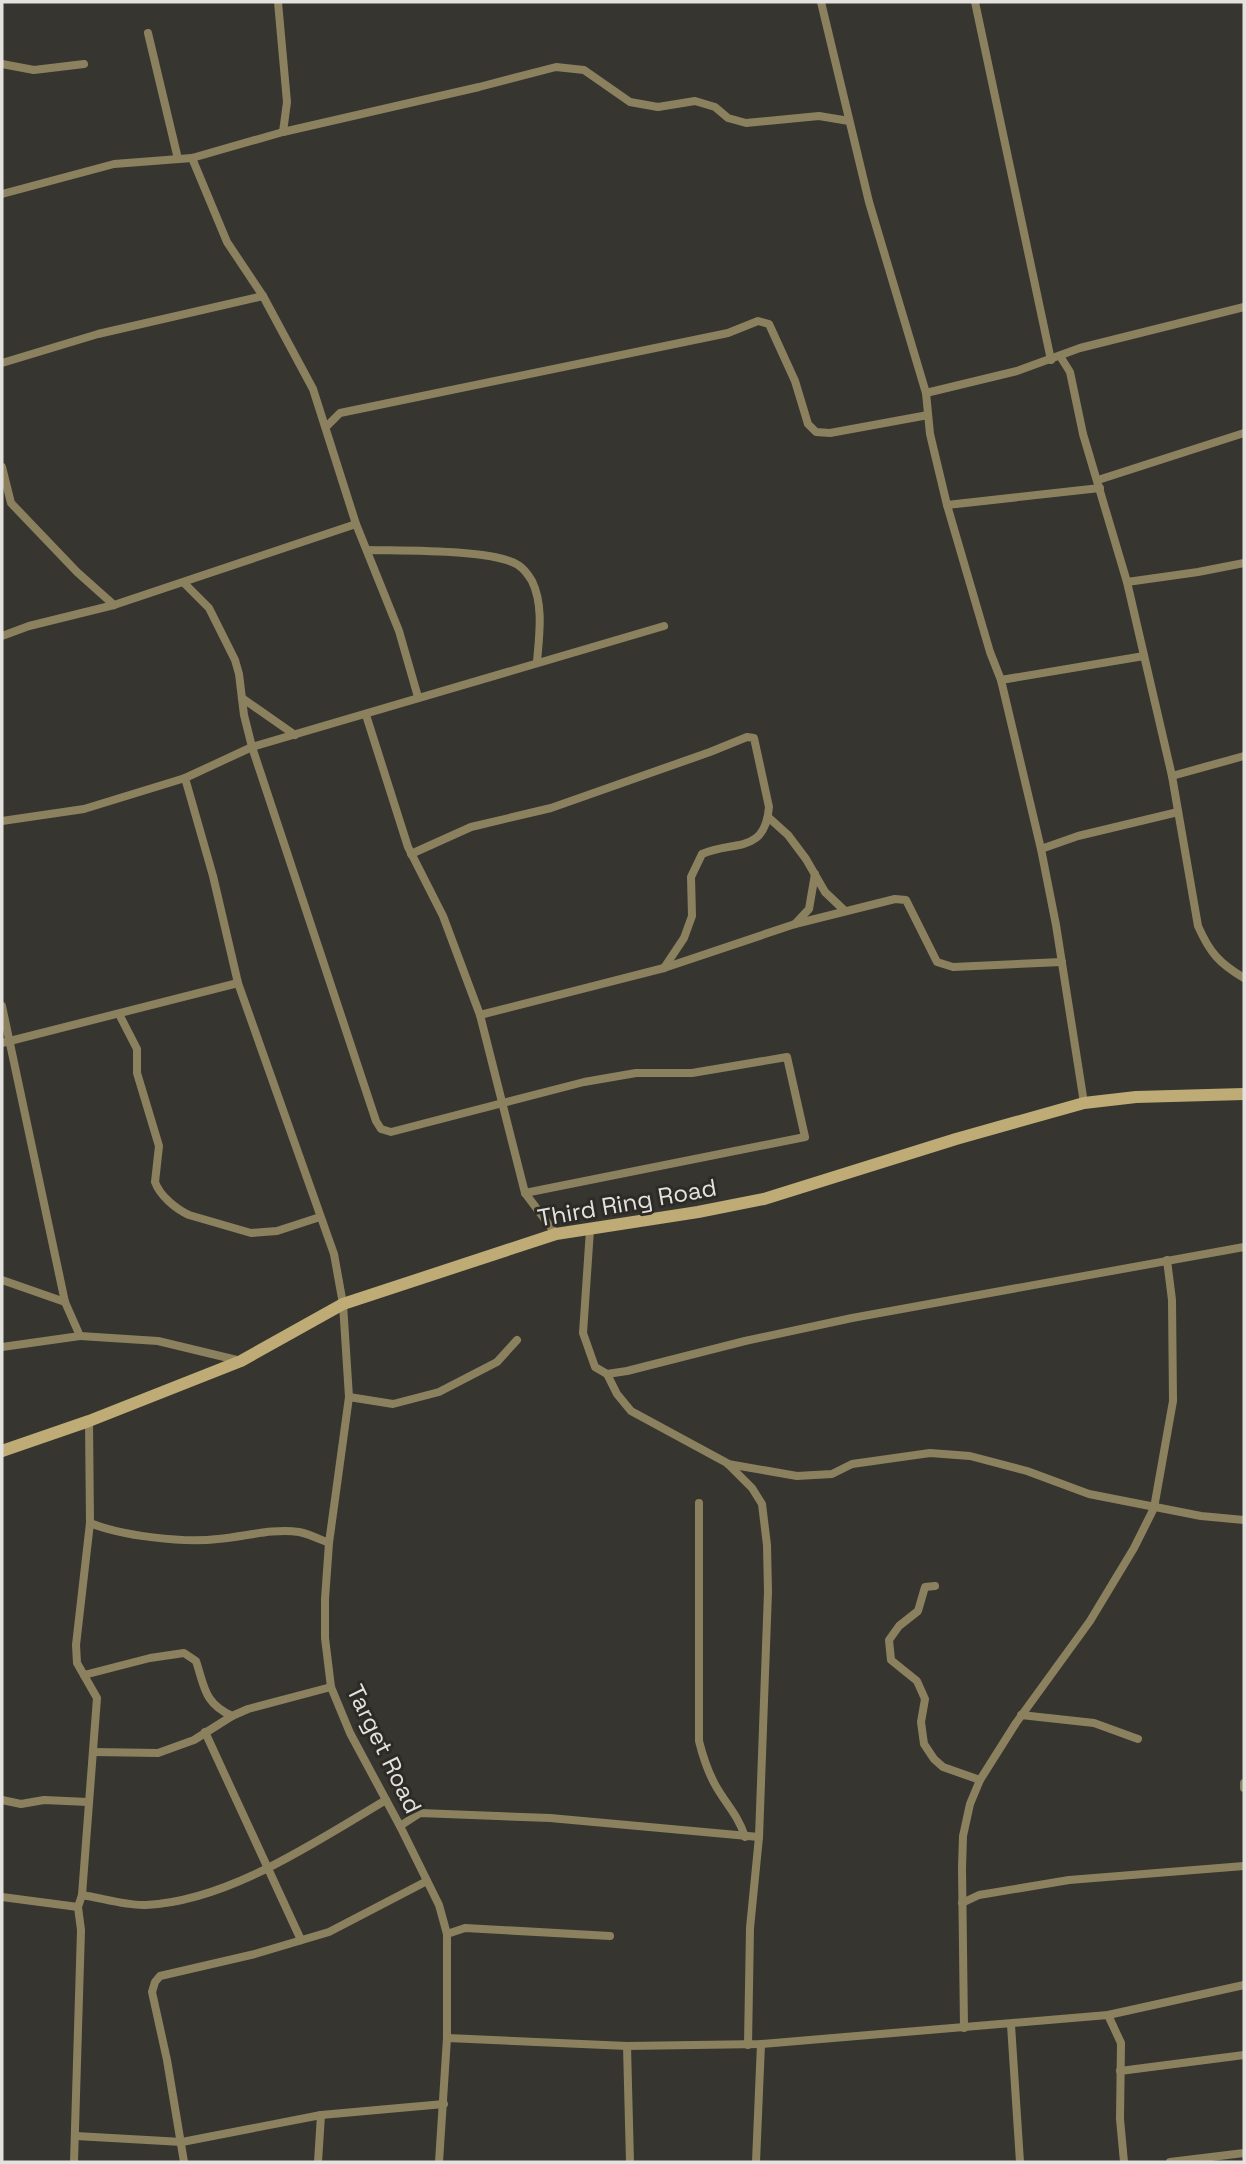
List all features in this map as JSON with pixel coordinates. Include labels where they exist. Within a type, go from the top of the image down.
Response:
[{"type":"street","points":[[278,2],[287,102],[283,132]]},
{"type":"street","points":[[821,2],[869,202],[926,393],[930,434],[947,505],[989,652],[1001,680],[1041,849],[1084,1104]]},
{"type":"street","points":[[975,2],[1051,360]]},
{"type":"street","points":[[148,33],[178,159]]},
{"type":"street","points":[[2,64],[34,71],[84,64]]},
{"type":"street","points":[[2,194],[114,164],[192,158],[283,132],[479,87],[556,66],[584,70],[630,102],[658,107],[695,101],[715,107],[728,118],[746,122],[819,116],[849,121]]},
{"type":"street","points":[[192,158],[227,242],[263,296],[313,389],[356,524],[399,632],[418,697]]},
{"type":"street","points":[[2,363],[98,334],[263,296]]},
{"type":"street","points":[[926,393],[1017,371],[1080,348],[1244,307]]},
{"type":"street","points":[[326,427],[341,413],[728,333],[758,321],[769,324],[795,381],[808,424],[816,432],[830,433],[928,415]]},
{"type":"street","points":[[1060,356],[1070,372],[1083,434],[1127,582],[1172,776],[1198,926],[1208,948],[1244,978]]},
{"type":"street","points":[[947,505],[1099,484],[1244,433]]},
{"type":"street","points":[[2,467],[10,503],[77,572],[114,605]]},
{"type":"street","points":[[2,636],[184,583],[356,524]]},
{"type":"street","points":[[368,550],[454,552],[505,559],[520,565],[532,582],[541,619],[537,662]]},
{"type":"street","points":[[1127,582],[1244,563]]},
{"type":"street","points":[[184,583],[209,608],[239,674],[244,715],[252,747],[376,1121],[381,1129],[391,1132],[583,1082],[636,1073],[692,1073],[786,1057],[805,1137],[525,1193]]},
{"type":"street","points":[[2,821],[84,809],[185,778],[252,747],[664,626]]},
{"type":"street","points":[[1001,680],[1144,656]]},
{"type":"street","points":[[242,698],[295,735]]},
{"type":"street","points":[[366,715],[411,854],[443,916],[480,1015],[525,1193],[556,1234]]},
{"type":"street","points":[[411,854],[471,827],[551,808],[747,737],[754,738],[769,807],[768,817],[761,834],[749,842],[734,848],[715,848],[702,853],[691,877],[692,916],[684,938],[664,968]]},
{"type":"street","points":[[1172,776],[1244,756]]},
{"type":"street","name":"Target Road","points":[[185,778],[213,876],[238,983],[334,1254],[343,1304],[349,1396],[329,1543],[325,1638],[331,1687],[350,1733],[439,1905],[447,1934],[447,2038],[439,2162]]},
{"type":"street","points":[[1041,849],[1078,836],[1178,812]]},
{"type":"street","points":[[768,817],[788,835],[825,892],[845,911]]},
{"type":"street","points":[[795,924],[809,909],[815,874]]},
{"type":"street","points":[[480,1015],[664,968],[795,924],[895,899],[906,900],[937,962],[953,967],[1062,962]]},
{"type":"street","points":[[6,1042],[238,983]]},
{"type":"street","points":[[2,1006],[6,1042],[65,1301],[80,1336]]},
{"type":"street","points":[[119,1014],[137,1049],[137,1073],[159,1146],[155,1182],[166,1198],[181,1211],[251,1233],[277,1231],[320,1217]]},
{"type":"street","name":"Third Ring Road","points":[[2,1451],[89,1421],[241,1361],[343,1304],[556,1234],[764,1199],[956,1139],[1084,1104],[1136,1097],[1244,1094]]},
{"type":"street","points":[[590,1230],[583,1333],[595,1367],[607,1374],[617,1394],[631,1411],[727,1463],[752,1488],[762,1504],[767,1545],[768,1592],[759,1837],[750,1928],[748,2045]]},
{"type":"street","points":[[607,1374],[852,1318],[1244,1247]]},
{"type":"street","points":[[964,2028],[963,1836],[970,1804],[980,1780],[1021,1715],[1090,1620],[1134,1548],[1154,1508],[1172,1401],[1172,1300],[1167,1260]]},
{"type":"street","points":[[2,1280],[65,1301]]},
{"type":"street","points":[[2,1347],[80,1336],[158,1341],[241,1361]]},
{"type":"street","points":[[349,1396],[393,1404],[439,1392],[497,1362],[517,1340]]},
{"type":"street","points":[[74,2162],[82,1930],[78,1906],[82,1895],[97,1698],[77,1664],[76,1645],[90,1523],[89,1421]]},
{"type":"street","points":[[727,1463],[797,1476],[832,1474],[852,1464],[930,1453],[970,1456],[1027,1471],[1089,1494],[1201,1516],[1244,1520]]},
{"type":"street","points":[[699,1503],[699,1741],[705,1765],[740,1821],[745,1837]]},
{"type":"street","points":[[90,1523],[110,1531],[139,1535],[216,1539],[257,1533],[298,1532],[329,1543]]},
{"type":"street","points":[[935,1586],[925,1587],[918,1611],[900,1626],[889,1640],[891,1660],[917,1681],[925,1699],[921,1722],[924,1744],[934,1759],[943,1766],[980,1780]]},
{"type":"street","points":[[84,1675],[150,1658],[184,1653],[197,1661],[209,1702],[232,1716]]},
{"type":"street","points":[[93,1752],[158,1754],[232,1716],[280,1699],[331,1687]]},
{"type":"street","points":[[1021,1715],[1094,1723],[1138,1739]]},
{"type":"street","points":[[205,1732],[301,1940]]},
{"type":"street","points":[[2,1800],[21,1804],[44,1800],[88,1802]]},
{"type":"street","points":[[82,1895],[144,1906],[182,1900],[267,1870],[386,1800]]},
{"type":"street","points":[[400,1826],[419,1813],[550,1818],[759,1837]]},
{"type":"street","points":[[962,1903],[979,1895],[1056,1881],[1244,1866]]},
{"type":"street","points":[[184,2162],[152,1992],[160,1976],[255,1954],[329,1932],[426,1881]]},
{"type":"street","points":[[2,1897],[78,1906]]},
{"type":"street","points":[[447,1934],[465,1928],[610,1936]]},
{"type":"street","points":[[447,2038],[627,2046],[748,2045],[1108,2015],[1244,1985]]},
{"type":"street","points":[[1108,2015],[1121,2043],[1120,2119],[1124,2162]]},
{"type":"street","points":[[1011,2025],[1020,2162]]},
{"type":"street","points":[[756,2162],[761,2044]]},
{"type":"street","points":[[627,2046],[630,2162]]},
{"type":"street","points":[[1120,2071],[1244,2055]]},
{"type":"street","points":[[76,2136],[182,2142],[321,2115],[443,2104]]},
{"type":"street","points":[[318,2162],[321,2115]]},
{"type":"street","points":[[1170,2162],[1244,2153]]}]
